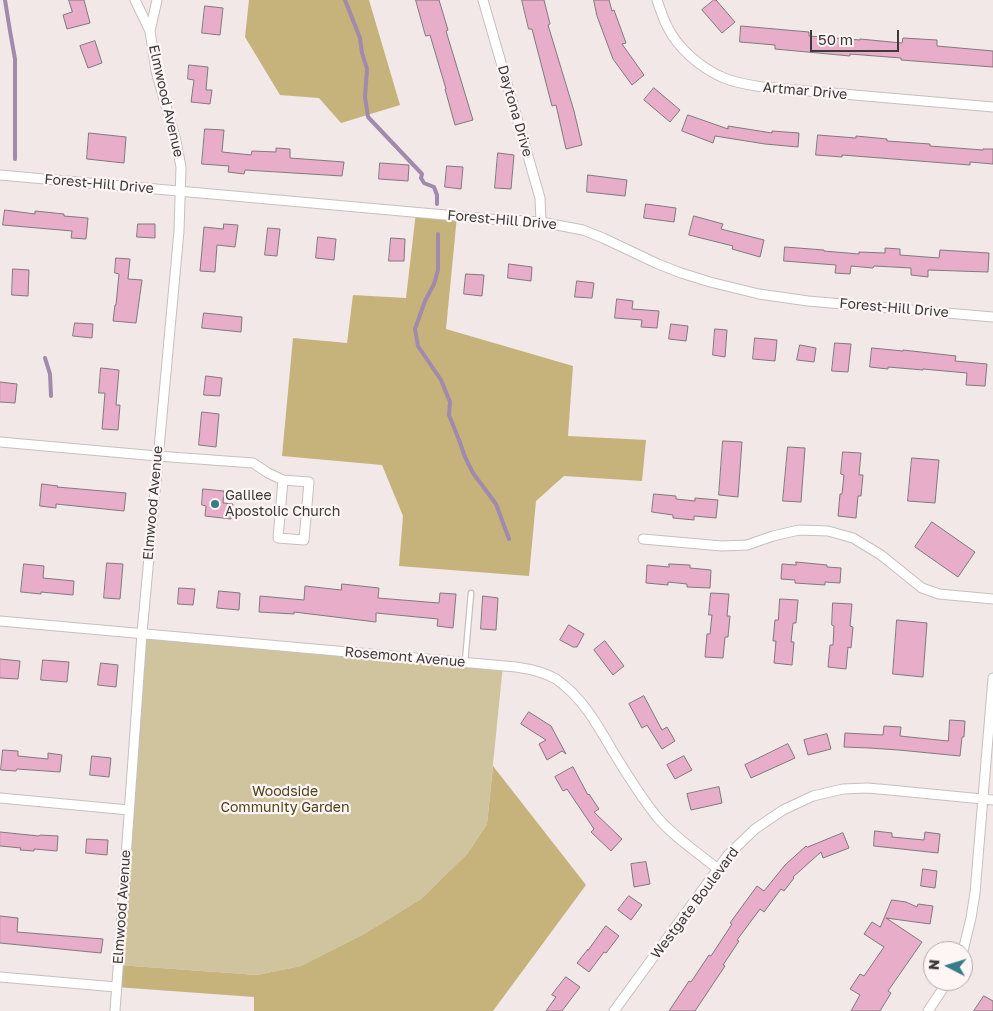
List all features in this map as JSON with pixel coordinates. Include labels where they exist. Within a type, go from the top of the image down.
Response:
[{"type":"street","points":[[135,0],[150,31]]},
{"type":"street","name":"Elmwood Avenue","points":[[114,1011],[142,633],[179,231],[181,191],[182,167],[156,71],[150,31],[157,0]]},
{"type":"street","name":"Daytona Drive","points":[[483,0],[540,198],[541,222]]},
{"type":"street","name":"Artmar Drive","points":[[658,0],[667,28],[676,41],[705,68],[724,78],[762,87],[993,107]]},
{"type":"street","name":"Forest-Hill Drive","points":[[0,175],[541,222],[584,230],[636,255],[681,273],[760,294],[808,301],[993,317]]},
{"type":"street","points":[[0,442],[253,463],[283,480],[309,482],[304,540],[278,538],[283,480]]},
{"type":"street","points":[[643,539],[722,546],[747,545],[799,530],[828,531],[853,538],[881,555],[922,588],[939,594],[993,599]]},
{"type":"street","name":"Rosemont Avenue","points":[[0,621],[530,669],[554,678],[581,702],[629,779],[656,816],[680,839],[718,869]]},
{"type":"street","points":[[965,941],[975,893],[988,799],[990,707],[993,678]]},
{"type":"street","name":"Westgate Boulevard","points":[[614,1011],[728,855],[746,836],[768,819],[800,801],[833,790],[843,789],[867,788],[988,799]]},
{"type":"street","points":[[0,798],[129,810]]},
{"type":"street","points":[[0,977],[116,987]]},
{"type":"street","points":[[928,1011],[941,991]]},
{"type":"lane","points":[[466,662],[471,593]]},
{"type":"green space","name":"Woodside Community Garden","points":[[142,633],[503,665],[487,824],[467,854],[421,899],[364,934],[301,966],[257,975],[118,965]]},
{"type":"shaded area","points":[[249,0],[369,0],[400,105],[341,123],[319,98],[280,95],[245,37]]},
{"type":"shaded area","points":[[416,212],[457,216],[446,329],[573,366],[568,436],[646,440],[642,481],[564,476],[536,501],[529,576],[399,566],[403,516],[382,465],[282,456],[293,338],[347,343],[353,295],[406,298]]},
{"type":"shaded area","points":[[493,766],[586,885],[493,1011],[254,1011],[254,997],[116,987],[118,965],[257,975],[301,966],[364,934],[421,899],[467,854],[487,824]]},
{"type":"building","points":[[69,0],[84,0],[90,23],[67,29],[63,15],[72,12]]},
{"type":"building","points":[[416,0],[439,0],[448,30],[446,31],[473,120],[455,125],[430,35],[426,36]]},
{"type":"building","points":[[522,0],[544,0],[550,24],[548,25],[574,111],[582,145],[566,149],[556,105],[552,106],[532,29],[529,29]]},
{"type":"building","points":[[594,0],[609,0],[626,43],[622,44],[644,75],[632,85],[613,59],[597,16]]},
{"type":"building","points":[[714,0],[735,22],[722,33],[702,10]]},
{"type":"building","points":[[205,6],[223,8],[220,35],[202,33]]},
{"type":"building","points":[[741,26],[809,32],[809,36],[902,43],[903,38],[937,40],[937,46],[993,51],[993,67],[775,49],[775,45],[740,42]]},
{"type":"building","points":[[95,41],[102,63],[88,68],[80,46]]},
{"type":"building","points":[[189,65],[208,67],[206,90],[212,90],[210,104],[191,102],[194,80],[188,79]]},
{"type":"building","points":[[654,88],[680,110],[670,122],[644,100]]},
{"type":"building","points":[[688,115],[728,129],[728,126],[772,133],[772,131],[799,133],[798,147],[715,136],[713,143],[682,131]]},
{"type":"building","points":[[205,129],[224,130],[222,152],[251,155],[252,151],[276,152],[276,148],[290,149],[290,158],[344,162],[342,176],[245,170],[244,174],[228,172],[229,166],[202,164]]},
{"type":"building","points":[[89,133],[126,137],[124,163],[87,159]]},
{"type":"building","points":[[818,135],[887,139],[887,141],[930,144],[930,146],[993,149],[993,164],[970,162],[970,165],[842,155],[842,157],[816,155]]},
{"type":"building","points":[[498,153],[514,155],[511,189],[495,188]]},
{"type":"building","points":[[380,163],[409,165],[408,181],[379,179]]},
{"type":"building","points":[[447,166],[463,167],[461,189],[445,187]]},
{"type":"building","points":[[588,175],[627,180],[625,196],[587,192]]},
{"type":"building","points":[[646,204],[676,208],[674,222],[644,218]]},
{"type":"building","points":[[5,210],[35,214],[35,211],[88,218],[86,239],[71,238],[72,231],[3,225]]},
{"type":"building","points":[[694,216],[723,224],[721,229],[764,240],[760,257],[732,249],[733,246],[689,235]]},
{"type":"building","points":[[138,224],[155,224],[155,238],[137,237]]},
{"type":"building","points":[[224,224],[238,225],[235,247],[217,245],[215,272],[200,271],[204,227],[223,229]]},
{"type":"building","points":[[268,228],[280,229],[277,256],[265,255]]},
{"type":"building","points":[[318,237],[336,239],[334,260],[316,258]]},
{"type":"building","points":[[391,238],[405,239],[404,261],[389,261]]},
{"type":"building","points":[[785,247],[859,254],[859,252],[885,253],[885,248],[900,249],[900,255],[939,258],[940,250],[989,253],[988,272],[928,270],[928,277],[911,275],[911,268],[851,266],[850,274],[835,273],[836,265],[784,261]]},
{"type":"building","points":[[116,258],[130,259],[128,279],[142,280],[136,323],[113,321],[119,274],[115,273]]},
{"type":"building","points":[[509,264],[532,267],[531,281],[508,278]]},
{"type":"building","points":[[13,269],[29,270],[28,296],[12,295]]},
{"type":"building","points":[[466,274],[484,275],[482,296],[464,294]]},
{"type":"building","points":[[577,281],[594,283],[592,298],[575,297]]},
{"type":"building","points":[[617,299],[633,301],[632,309],[659,311],[657,328],[641,327],[642,320],[615,318]]},
{"type":"building","points":[[204,313],[242,317],[241,332],[202,328]]},
{"type":"building","points":[[75,323],[93,324],[92,338],[73,336]]},
{"type":"building","points":[[671,324],[688,326],[686,341],[669,339]]},
{"type":"building","points":[[715,329],[727,330],[725,357],[713,355]]},
{"type":"building","points":[[755,338],[777,340],[775,361],[753,359]]},
{"type":"building","points":[[835,343],[851,344],[848,372],[832,371]]},
{"type":"building","points":[[800,345],[816,348],[814,362],[797,360]]},
{"type":"building","points":[[872,348],[956,356],[955,361],[987,364],[985,386],[966,385],[967,373],[870,367]]},
{"type":"building","points":[[101,368],[119,370],[116,405],[120,405],[118,430],[102,429],[105,393],[99,393]]},
{"type":"building","points":[[206,376],[222,378],[220,396],[204,395]]},
{"type":"building","points":[[0,382],[17,384],[15,403],[0,402]]},
{"type":"building","points":[[202,412],[219,414],[216,447],[199,445]]},
{"type":"building","points":[[723,441],[742,442],[738,497],[719,495]]},
{"type":"building","points":[[788,447],[805,448],[801,502],[783,501]]},
{"type":"building","points":[[843,452],[861,453],[859,475],[863,475],[861,496],[858,496],[856,518],[838,516],[844,475],[841,474]]},
{"type":"building","points":[[912,458],[939,460],[935,503],[908,501]]},
{"type":"building","points":[[42,484],[126,493],[124,511],[56,504],[56,508],[40,506]]},
{"type":"building","name":"Galilee Apostolic Church","points":[[203,489],[224,491],[223,503],[233,504],[231,519],[205,516],[206,506],[202,505]]},
{"type":"building","points":[[654,494],[676,496],[676,499],[695,501],[695,498],[718,500],[716,518],[694,516],[694,520],[673,518],[673,515],[652,512]]},
{"type":"building","points":[[932,522],[975,552],[958,577],[915,547]]},
{"type":"building","points":[[796,562],[841,568],[840,583],[825,582],[825,585],[795,583],[795,580],[781,579],[782,564],[796,565]]},
{"type":"building","points":[[107,563],[123,564],[120,599],[104,598]]},
{"type":"building","points":[[24,564],[44,566],[43,578],[74,581],[73,595],[21,592]]},
{"type":"building","points":[[669,564],[690,565],[690,568],[711,570],[710,588],[687,587],[687,584],[668,582],[668,585],[646,583],[647,565],[669,567]]},
{"type":"building","points":[[342,584],[379,588],[378,598],[439,603],[440,593],[456,594],[453,628],[437,626],[438,619],[376,613],[376,622],[294,612],[294,614],[259,612],[260,596],[304,600],[305,586],[341,590]]},
{"type":"building","points":[[179,588],[195,589],[193,605],[178,604]]},
{"type":"building","points":[[219,591],[240,593],[239,610],[217,608]]},
{"type":"building","points":[[711,593],[729,594],[727,616],[730,616],[723,658],[705,657],[707,634],[710,634],[712,615],[709,615]]},
{"type":"building","points":[[483,596],[498,598],[496,630],[481,629]]},
{"type":"building","points":[[780,599],[798,600],[796,623],[793,623],[791,642],[794,642],[792,665],[774,663],[776,641],[773,641]]},
{"type":"building","points":[[833,603],[852,604],[850,626],[853,627],[851,648],[848,647],[846,669],[828,667],[830,645],[833,645]]},
{"type":"building","points":[[897,620],[927,623],[923,677],[893,674]]},
{"type":"building","points":[[569,625],[584,634],[577,647],[573,647],[560,640]]},
{"type":"building","points":[[605,641],[624,666],[613,675],[594,650]]},
{"type":"building","points":[[0,659],[20,661],[18,679],[0,678]]},
{"type":"building","points":[[43,660],[69,662],[67,682],[41,680]]},
{"type":"building","points":[[101,663],[118,665],[116,687],[98,685]]},
{"type":"building","points":[[644,696],[662,730],[667,727],[675,741],[662,749],[647,725],[642,728],[629,704]]},
{"type":"building","points":[[529,712],[551,726],[566,754],[562,751],[547,760],[539,744],[546,740],[521,724]]},
{"type":"building","points":[[950,720],[965,721],[960,756],[844,747],[845,733],[883,735],[884,726],[901,727],[900,736],[948,741]]},
{"type":"building","points":[[827,734],[831,749],[808,755],[804,740]]},
{"type":"building","points":[[788,744],[795,758],[751,778],[745,765]]},
{"type":"building","points":[[3,750],[18,751],[18,756],[48,759],[48,753],[62,755],[60,772],[17,769],[16,771],[1,770]]},
{"type":"building","points":[[92,756],[111,758],[109,777],[90,775]]},
{"type":"building","points":[[684,756],[692,770],[675,779],[667,765]]},
{"type":"building","points":[[573,767],[588,795],[599,809],[594,812],[622,839],[611,851],[591,832],[594,829],[567,789],[563,791],[555,777]]},
{"type":"building","points":[[719,787],[722,803],[691,810],[687,794]]},
{"type":"building","points":[[875,831],[892,833],[892,837],[924,840],[925,832],[940,834],[938,853],[874,846]]},
{"type":"building","points":[[0,832],[58,836],[57,851],[20,850],[21,848],[0,846]]},
{"type":"building","points":[[843,833],[849,848],[823,858],[821,852],[793,877],[784,891],[781,889],[764,912],[760,909],[737,940],[739,941],[723,965],[725,966],[695,1011],[669,1011],[689,981],[691,982],[709,955],[711,956],[732,924],[730,923],[757,886],[764,891],[785,865],[806,846]]},
{"type":"building","points":[[87,839],[108,840],[107,855],[86,853]]},
{"type":"building","points":[[646,862],[650,884],[634,887],[631,864]]},
{"type":"building","points":[[923,869],[937,871],[935,888],[921,886]]},
{"type":"building","points":[[629,896],[642,905],[631,920],[618,910]]},
{"type":"building","points":[[892,900],[906,902],[917,907],[918,904],[933,906],[930,924],[886,918],[922,942],[888,991],[891,993],[880,1011],[851,1011],[860,995],[850,989],[860,974],[864,976],[884,947],[864,934],[872,922],[880,927]]},
{"type":"building","points":[[0,916],[18,918],[17,932],[103,939],[101,953],[0,943]]},
{"type":"building","points":[[606,926],[619,936],[589,972],[577,963]]},
{"type":"building","points":[[566,977],[580,987],[562,1011],[546,1011],[556,997],[552,995]]},
{"type":"building","points":[[984,996],[993,1001],[993,1011],[974,1011]]},
{"type":"waterway","points":[[5,0],[15,59],[15,159]]},
{"type":"waterway","points":[[345,0],[360,38],[367,69],[365,97],[368,117],[422,174],[421,178],[424,183],[434,187],[437,195],[437,204]]},
{"type":"waterway","points":[[438,234],[438,270],[415,329],[418,346],[441,380],[450,402],[449,415],[465,457],[473,473],[496,504],[509,539]]},
{"type":"waterway","points":[[45,358],[50,374],[51,396]]},
{"type":"place","name":"Galilee Apostolic Church","points":[[215,504]]}]
